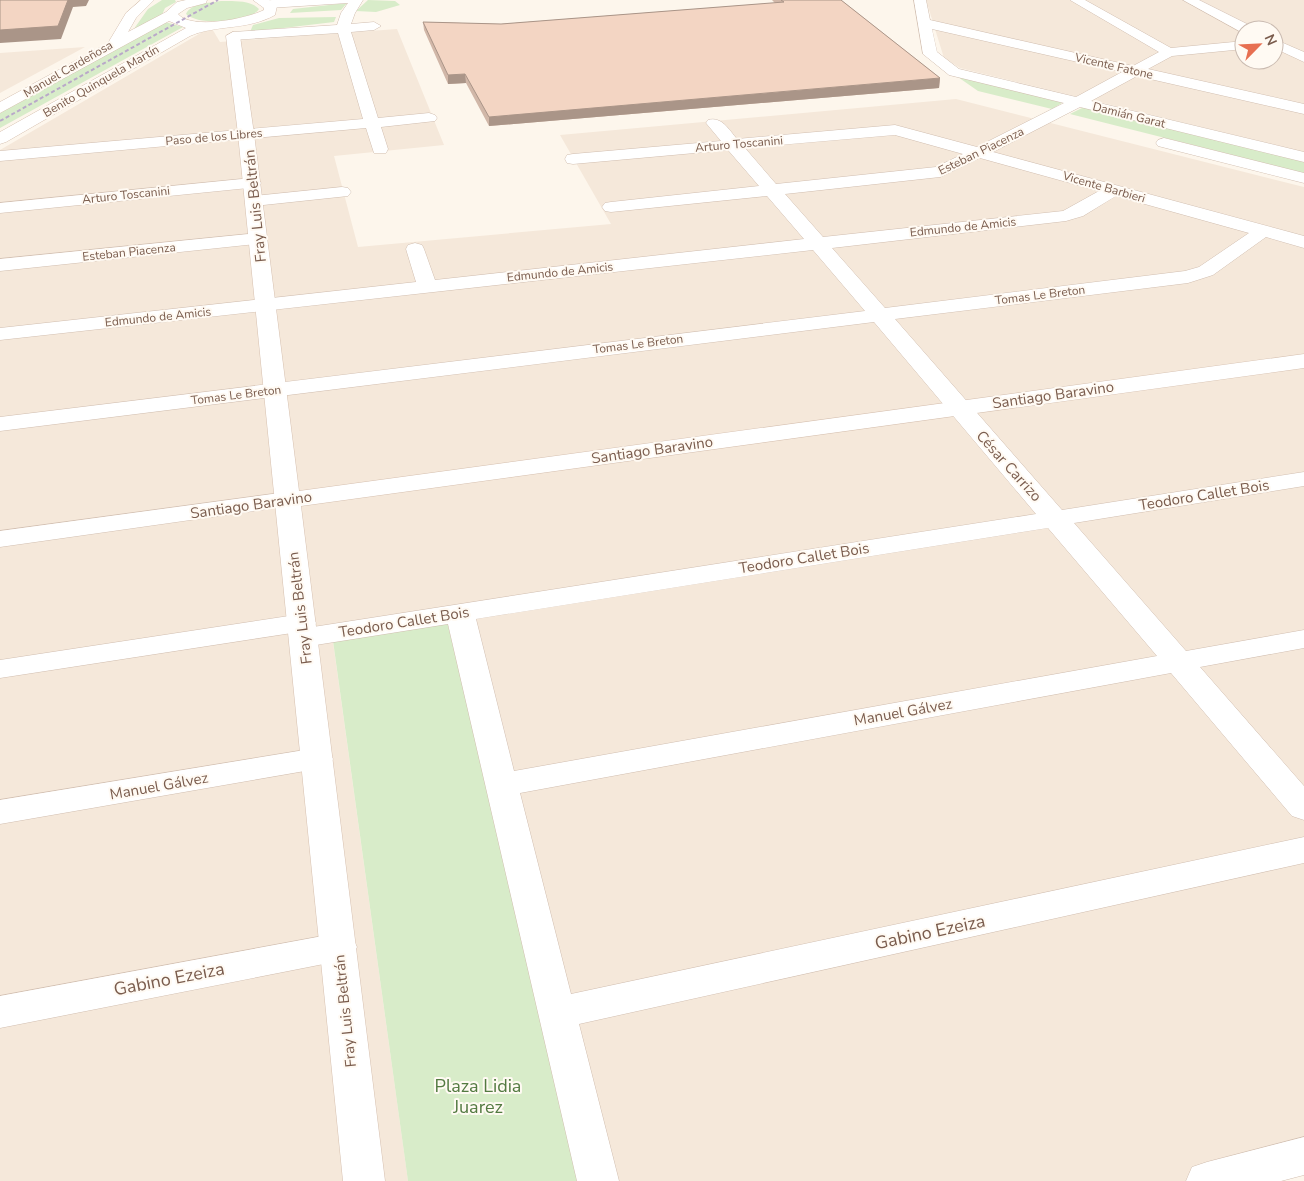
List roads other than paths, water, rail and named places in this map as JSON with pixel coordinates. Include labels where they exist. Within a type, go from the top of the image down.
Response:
[{"type":"street","name":"Manuel Cardeñosa","points":[[3,105],[113,45],[131,16],[148,0]]},
{"type":"street","points":[[113,45],[179,6],[201,0]]},
{"type":"street","points":[[208,25],[347,7],[357,0]]},
{"type":"street","points":[[920,0],[924,24]]},
{"type":"street","points":[[1076,0],[1169,52]]},
{"type":"street","points":[[1190,0],[1234,23]]},
{"type":"street","points":[[179,6],[174,19],[184,23],[221,28],[233,36],[343,28],[375,20],[347,7],[264,2]]},
{"type":"street","points":[[233,36],[237,28],[270,12],[272,8],[264,2]]},
{"type":"street","points":[[347,7],[343,28],[380,149]]},
{"type":"street","name":"Damián Garat","points":[[924,24],[930,54],[954,72],[1304,157]]},
{"type":"street","name":"Vicente Fatone","points":[[924,24],[1304,109]]},
{"type":"street","name":"Benito Quinquela Martín","points":[[0,139],[185,33],[208,25]]},
{"type":"street","name":"Fray Luis Beltrán","points":[[233,36],[266,305],[364,1181]]},
{"type":"street","points":[[1284,42],[1296,41]]},
{"type":"street","name":"Esteban Piacenza","points":[[611,207],[930,174],[947,170],[1054,115],[1169,52],[1234,46]]},
{"type":"street","points":[[1284,48],[1304,58]]},
{"type":"street","name":"Damián Garat","points":[[1027,109],[1073,120]]},
{"type":"street","name":"Paso de los Libres","points":[[0,156],[429,118]]},
{"type":"street","name":"César Carrizo","points":[[714,123],[1304,808]]},
{"type":"street","name":"Arturo Toscanini","points":[[573,159],[888,130],[904,132]]},
{"type":"street","name":"Vicente Barbieri","points":[[904,132],[1304,242]]},
{"type":"street","name":"Damián Garat","points":[[1150,139],[1304,178]]},
{"type":"street","name":"Edmundo de Amicis","points":[[0,334],[1066,216],[1077,212],[1114,190]]},
{"type":"street","name":"Arturo Toscanini","points":[[0,208],[253,192],[342,192]]},
{"type":"street","name":"Tomas Le Breton","points":[[0,424],[1188,277],[1206,271],[1263,231]]},
{"type":"street","name":"Esteban Piacenza","points":[[0,265],[258,239]]},
{"type":"street","points":[[415,249],[426,287]]},
{"type":"street","name":"Santiago Baravino","points":[[0,539],[1304,361]]},
{"type":"street","name":"Teodoro Callet Bois","points":[[0,669],[302,630],[460,613],[1304,479]]},
{"type":"street","points":[[460,613],[598,1181]]},
{"type":"street","name":"Manuel Gálvez","points":[[502,784],[1304,639]]},
{"type":"street","name":"Manuel Gálvez","points":[[0,812],[317,759]]},
{"type":"street","name":"Gabino Ezeiza","points":[[557,1013],[1304,850]]},
{"type":"street","name":"Gabino Ezeiza","points":[[0,1012],[339,947]]},
{"type":"street","points":[[1207,1181],[1304,1156]]},
{"type":"railway","points":[[0,121],[218,0]]},
{"type":"park label","name":"Plaza Lidia Juarez","points":[[478,1096]]}]
